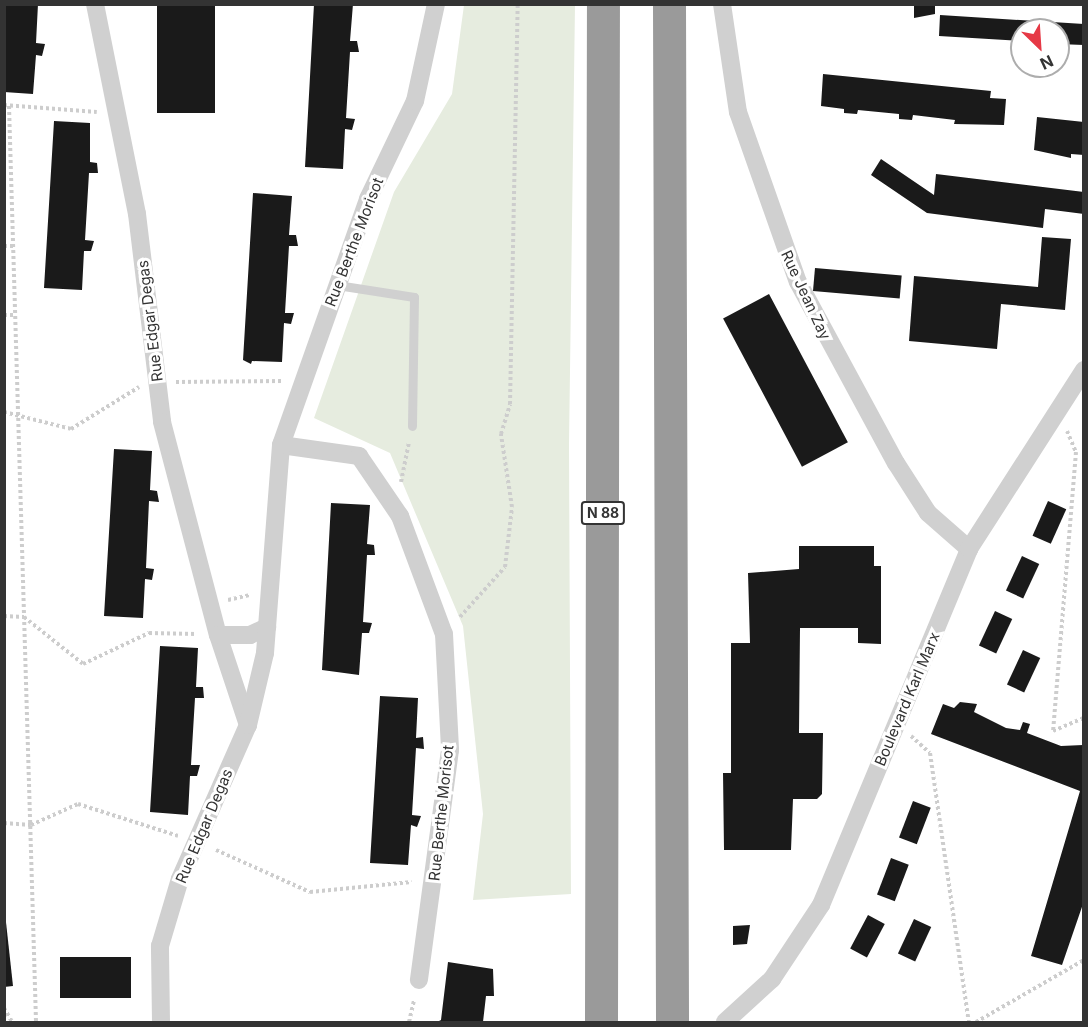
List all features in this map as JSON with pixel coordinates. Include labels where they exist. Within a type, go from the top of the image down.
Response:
[{"type":"highway","name":"N 88","points":[[601,1023],[603,4]]},
{"type":"highway","points":[[669,4],[672,1015]]},
{"type":"street","name":"Rue Edgar Degas","points":[[95,4],[137,214],[162,422],[209,604],[248,725],[196,842],[160,946],[161,1023]]},
{"type":"street","name":"Rue Berthe Morisot","points":[[248,725],[267,627],[281,445],[368,199],[415,101],[436,4]]},
{"type":"street","name":"Rue Jean Zay","points":[[722,4],[738,112],[755,170],[798,282],[902,473],[928,513],[969,549]]},
{"type":"street","name":"Boulevard Karl Marx","points":[[725,1023],[772,979],[821,905],[969,549],[1083,370]]},
{"type":"street","name":"Rue Berthe Morisot","points":[[281,445],[359,456],[395,509],[444,634],[450,750],[419,981]]},
{"type":"street","points":[[218,635],[250,635],[267,627]]},
{"type":"lane","points":[[337,285],[414,297],[412,426]]},
{"type":"path","points":[[444,634],[505,567],[512,507],[501,434],[510,404],[518,4]]},
{"type":"path","points":[[36,1023],[14,246],[7,106],[102,112],[119,118]]},
{"type":"path","points":[[4,246],[14,246]]},
{"type":"path","points":[[4,315],[16,315]]},
{"type":"path","points":[[1058,408],[1076,452],[1053,730],[1083,718]]},
{"type":"path","points":[[395,509],[412,426]]},
{"type":"path","points":[[209,604],[271,588]]},
{"type":"path","points":[[4,616],[24,617],[83,664],[149,633],[218,635]]},
{"type":"path","points":[[897,724],[930,753],[969,1023]]},
{"type":"path","points":[[4,823],[31,825],[78,804],[196,842],[310,892],[434,879]]},
{"type":"path","points":[[976,1023],[1083,960]]},
{"type":"path","points":[[4,1008],[12,1023]]},
{"type":"shaded area","points":[[464,5],[575,5],[569,445],[571,894],[473,900],[483,814],[463,626],[390,453],[314,418],[394,192],[452,94]]},
{"type":"building","points":[[4,4],[38,4],[36,43],[45,44],[42,56],[36,55],[33,94],[4,92]]},
{"type":"building","points":[[157,4],[215,4],[215,113],[157,113]]},
{"type":"building","points":[[314,4],[353,4],[350,41],[357,41],[359,52],[350,52],[346,118],[355,119],[352,130],[345,129],[343,169],[305,167]]},
{"type":"building","points":[[914,4],[935,4],[935,14],[914,18]]},
{"type":"building","points":[[940,15],[1010,19],[1010,40],[939,36]]},
{"type":"building","points":[[1070,23],[1084,24],[1084,45],[1070,44]]},
{"type":"building","points":[[823,74],[991,91],[990,98],[1006,99],[1004,125],[954,124],[955,120],[913,115],[912,120],[899,119],[899,114],[858,110],[857,114],[844,113],[844,109],[821,106]]},
{"type":"building","points":[[1037,117],[1084,122],[1084,155],[1071,154],[1071,158],[1034,150]]},
{"type":"building","points":[[54,121],[90,123],[90,162],[97,163],[98,173],[89,173],[85,240],[94,241],[91,251],[84,251],[82,290],[44,288]]},
{"type":"building","points":[[881,159],[934,195],[936,174],[1084,192],[1084,214],[1045,209],[1043,228],[927,213],[871,175]]},
{"type":"building","points":[[253,193],[292,196],[289,235],[296,235],[298,246],[289,246],[285,313],[294,313],[291,324],[284,323],[282,362],[252,361],[251,364],[243,360]]},
{"type":"building","points":[[1042,237],[1071,239],[1065,310],[1001,304],[997,349],[909,341],[914,276],[1038,287]]},
{"type":"building","points":[[815,268],[902,276],[900,298],[813,291]]},
{"type":"building","points":[[769,294],[848,442],[802,467],[723,318]]},
{"type":"building","points":[[114,449],[152,451],[150,490],[157,491],[159,502],[149,501],[146,568],[154,569],[152,580],[145,579],[143,618],[104,616]]},
{"type":"building","points":[[1048,501],[1066,509],[1051,544],[1033,536]]},
{"type":"building","points":[[331,503],[370,505],[367,544],[374,545],[375,555],[367,555],[363,622],[372,623],[369,633],[362,633],[359,675],[322,670]]},
{"type":"building","points":[[799,546],[874,546],[874,566],[881,566],[881,644],[858,643],[858,628],[800,628],[799,733],[823,733],[822,794],[817,799],[793,799],[791,850],[724,850],[723,773],[731,773],[731,643],[750,643],[748,573],[799,569]]},
{"type":"building","points":[[1022,556],[1039,564],[1023,598],[1006,590]]},
{"type":"building","points":[[995,611],[1012,619],[996,653],[979,645]]},
{"type":"building","points":[[160,646],[198,648],[196,687],[203,687],[204,698],[195,698],[191,765],[200,765],[197,776],[190,776],[188,815],[150,812]]},
{"type":"building","points":[[1023,650],[1040,658],[1024,692],[1007,684]]},
{"type":"building","points":[[380,696],[418,698],[416,738],[423,737],[424,749],[416,748],[412,815],[421,816],[417,827],[411,825],[408,865],[370,863]]},
{"type":"building","points":[[960,702],[977,704],[974,712],[1006,728],[1020,730],[1023,722],[1030,724],[1027,733],[1061,746],[1083,745],[1084,901],[1062,965],[1031,956],[1080,791],[931,734],[943,704],[954,708]]},
{"type":"building","points":[[913,801],[931,808],[917,844],[899,837]]},
{"type":"building","points":[[891,858],[909,865],[895,901],[877,894]]},
{"type":"building","points":[[4,904],[13,986],[4,987]]},
{"type":"building","points":[[868,915],[885,924],[867,957],[850,949]]},
{"type":"building","points":[[914,919],[931,927],[915,961],[898,953]]},
{"type":"building","points":[[750,925],[747,944],[733,945],[733,926]]},
{"type":"building","points":[[60,957],[131,957],[131,998],[60,998]]},
{"type":"building","points":[[448,962],[493,969],[494,996],[486,996],[483,1022],[437,1022],[441,1020]]}]
